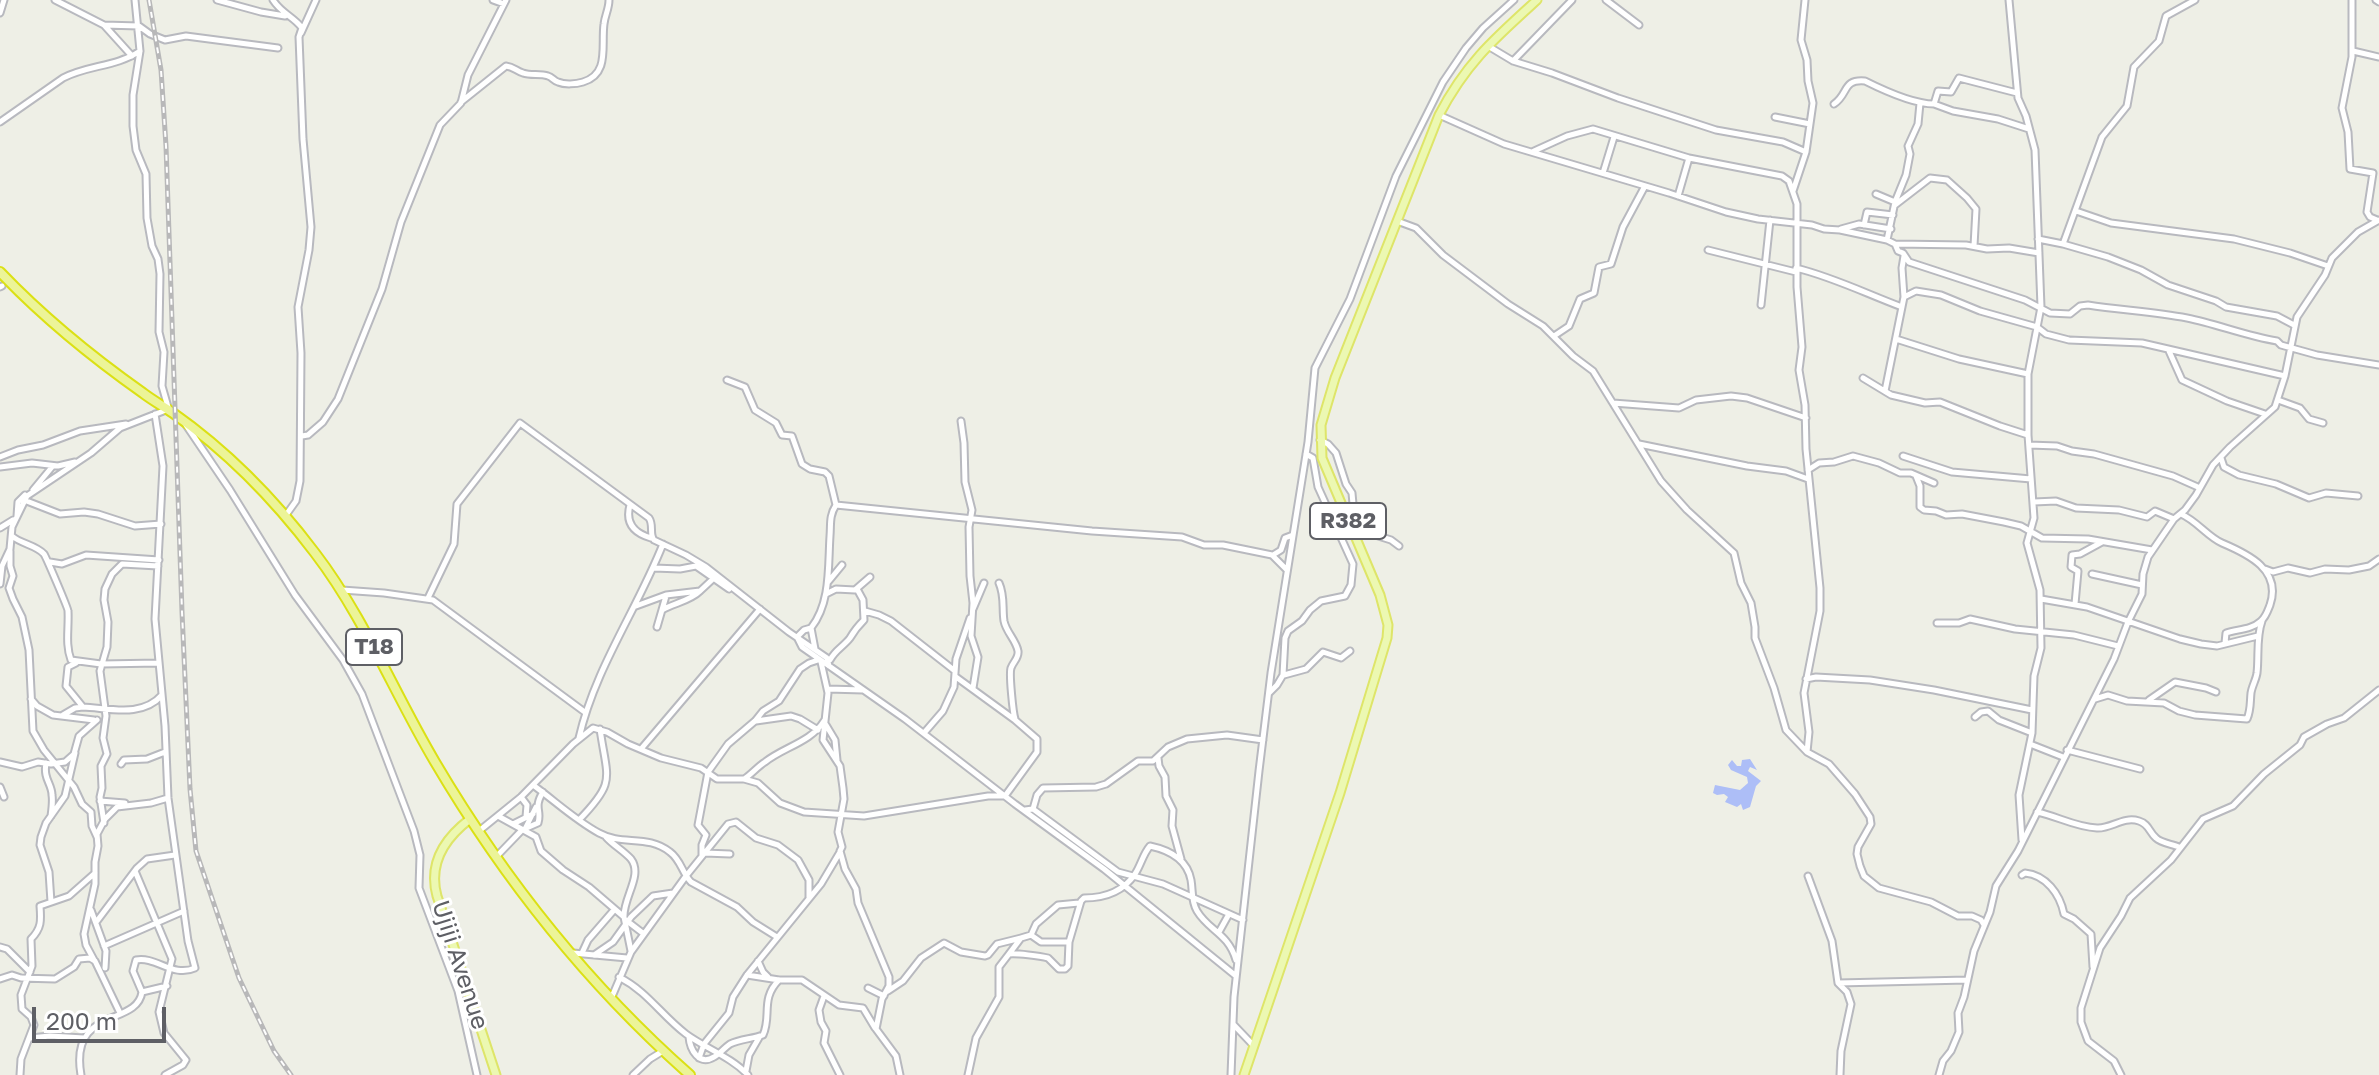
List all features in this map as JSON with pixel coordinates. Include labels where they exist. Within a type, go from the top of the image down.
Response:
[{"type":"highway","name":"T18","points":[[0,272],[71,339],[183,421],[238,467],[285,516],[316,554],[354,610],[433,759],[495,858],[569,952],[611,999],[690,1075]]},
{"type":"main road","name":"R382","points":[[1244,1075],[1340,793],[1387,638],[1387,615],[1326,468],[1320,440],[1323,414],[1439,115],[1458,81],[1487,46],[1537,0]]},
{"type":"main road","name":"Ujiji Avenue","points":[[470,819],[445,844],[435,869],[435,887],[496,1075]]},
{"type":"street","points":[[0,13],[4,0]]},
{"type":"street","points":[[55,0],[104,25],[132,56]]},
{"type":"street","points":[[0,528],[16,517],[18,502],[80,461],[117,430],[168,410],[162,386],[164,352],[159,332],[160,274],[147,218],[146,174],[136,150],[133,126],[133,92],[140,51],[135,0]]},
{"type":"street","points":[[217,0],[285,16],[302,28],[299,37],[303,139],[311,227],[298,307],[302,436],[299,491],[293,508],[285,516]]},
{"type":"street","points":[[273,0],[285,16]]},
{"type":"street","points":[[299,37],[316,0]]},
{"type":"street","points":[[461,103],[468,75],[505,2],[493,0]]},
{"type":"street","points":[[302,436],[308,435],[329,416],[338,399],[382,289],[401,222],[440,125],[461,103],[506,66],[524,74],[549,76],[557,82],[579,83],[595,77],[601,68],[609,0]]},
{"type":"street","points":[[1231,1075],[1236,976],[1268,693],[1306,454],[1315,368],[1350,299],[1396,176],[1438,91],[1457,60],[1483,28],[1514,0]]},
{"type":"street","points":[[1513,61],[1572,0]]},
{"type":"street","points":[[1606,0],[1639,25]]},
{"type":"street","points":[[1793,192],[1806,152],[1813,103],[1801,36],[1805,0]]},
{"type":"street","points":[[2009,0],[2017,93],[2035,155],[2041,307],[2028,374],[2028,435],[2034,502],[2028,549],[2037,573],[2041,599],[2041,648],[2034,676],[2032,733],[2019,795],[2022,841]]},
{"type":"street","points":[[2063,244],[2102,137],[2127,106],[2136,64],[2159,41],[2166,16],[2195,0]]},
{"type":"street","points":[[2352,0],[2352,51],[2342,108],[2348,132],[2350,168],[2373,173],[2367,212],[2378,221]]},
{"type":"street","points":[[104,25],[139,26],[165,40],[186,36],[278,48]]},
{"type":"street","points":[[1487,46],[1513,61],[1618,98],[1716,130],[1783,142],[1806,152]]},
{"type":"street","points":[[0,122],[63,78],[111,65],[140,51]]},
{"type":"street","points":[[2352,51],[2379,57]]},
{"type":"street","points":[[1934,104],[1938,91],[1951,92],[1959,78],[2017,93]]},
{"type":"street","points":[[1834,104],[1842,98],[1848,85],[1860,81],[1920,103],[1998,119],[2029,129]]},
{"type":"street","points":[[1887,240],[1894,204],[1906,175],[1910,154],[1908,146],[1918,124],[1920,103]]},
{"type":"street","points":[[1439,115],[1504,144],[1726,212],[1840,230],[1895,244],[1913,242],[2039,253]]},
{"type":"street","points":[[1775,117],[1810,124]]},
{"type":"street","points":[[1534,152],[1567,136],[1590,130],[1689,158],[1782,176],[1789,181],[1797,204],[1796,270],[1802,331],[1799,370],[1806,418],[1805,440],[1820,595],[1804,702],[1809,732],[1807,752]]},
{"type":"street","points":[[1603,173],[1614,137]]},
{"type":"street","points":[[1678,196],[1689,158]]},
{"type":"street","points":[[1894,204],[1930,178],[1947,180],[1976,209],[1974,246]]},
{"type":"street","points":[[1554,336],[1569,326],[1580,299],[1594,293],[1599,267],[1611,264],[1623,227],[1645,186]]},
{"type":"street","points":[[1876,194],[1894,204]]},
{"type":"street","points":[[2076,211],[2111,223],[2234,239],[2328,266]]},
{"type":"street","points":[[1864,225],[1867,212],[1893,215]]},
{"type":"street","points":[[1396,220],[1416,228],[1449,260],[1554,336],[1593,371],[1666,488],[1736,556],[1739,577],[1750,598],[1756,642],[1786,730],[1807,752],[1829,764],[1870,817],[1871,824],[1857,854],[1864,876],[1879,888],[1931,902],[1958,916],[1972,916],[1984,925]]},
{"type":"street","points":[[1761,305],[1770,220]]},
{"type":"street","points":[[1939,1075],[1959,1030],[1958,1013],[1974,951],[1996,886],[2094,699],[2142,594],[2143,574],[2152,550],[2200,488],[2213,465],[2272,410],[2285,376],[2294,325],[2332,258],[2358,232],[2378,221]]},
{"type":"street","points":[[1840,230],[1857,224],[1891,229]]},
{"type":"street","points":[[2038,239],[2135,267],[2168,285],[2227,307],[2277,316],[2294,325]]},
{"type":"street","points":[[1895,244],[1909,262],[2041,307],[2050,313],[2070,314],[2080,306],[2088,305],[2164,315],[2213,324],[2317,355],[2379,365]]},
{"type":"street","points":[[1708,250],[1845,283],[1902,307]]},
{"type":"street","points":[[1885,391],[1904,297],[1901,286],[1905,255]]},
{"type":"street","points":[[1904,297],[1916,291],[1941,295],[2069,340],[2142,343],[2285,376]]},
{"type":"street","points":[[1896,339],[1959,359],[2028,374]]},
{"type":"street","points":[[2169,351],[2182,380],[2265,414]]},
{"type":"street","points":[[1863,378],[1891,395],[1918,402],[1940,402],[2028,435]]},
{"type":"street","points":[[727,380],[745,387],[755,410],[776,423],[782,435],[792,436],[806,468],[827,473],[836,505],[830,517],[826,594],[811,628],[813,652],[809,663]]},
{"type":"street","points":[[1613,403],[1679,408],[1696,400],[1731,396],[1747,398],[1806,418]]},
{"type":"street","points":[[2278,400],[2300,408],[2309,419],[2323,423]]},
{"type":"street","points":[[81,1075],[79,1056],[84,1038],[110,1017],[134,1007],[141,998],[142,992],[133,971],[136,960],[142,959],[184,972],[195,968],[168,798],[155,619],[163,466],[155,414]]},
{"type":"street","points":[[183,421],[295,595],[343,660],[362,694],[414,831],[420,855],[419,888],[458,991],[477,1075]]},
{"type":"street","points":[[961,421],[965,482],[972,510],[969,536],[972,642],[978,661],[973,689]]},
{"type":"street","points":[[428,598],[454,544],[457,504],[519,423],[649,518],[652,538]]},
{"type":"street","points":[[0,457],[48,444],[80,431],[130,424]]},
{"type":"street","points":[[1320,440],[1336,453],[1352,493],[1353,504],[1365,528],[1399,546]]},
{"type":"street","points":[[1639,444],[1739,465],[1786,471],[1809,480]]},
{"type":"street","points":[[2029,445],[2057,446],[2094,454],[2173,476],[2200,488]]},
{"type":"street","points":[[1268,693],[1283,675],[1288,631],[1321,601],[1345,596],[1353,575],[1353,564],[1318,487],[1313,458],[1306,454]]},
{"type":"street","points":[[1808,470],[1819,463],[1853,456],[1934,483]]},
{"type":"street","points":[[1903,456],[1952,472],[2031,479]]},
{"type":"street","points":[[2221,457],[2224,467],[2232,472],[2276,484],[2303,497],[2326,493],[2358,496]]},
{"type":"street","points":[[0,467],[32,463],[53,466],[80,461]]},
{"type":"street","points":[[53,466],[24,500],[12,527],[10,566],[13,576],[9,588],[22,617],[29,650],[33,731],[82,804],[91,812],[98,846],[91,909],[87,914],[84,935],[120,1013]]},
{"type":"street","points":[[1916,476],[1920,486],[1920,507],[1924,510],[2021,526],[2042,538],[2077,538],[2152,550]]},
{"type":"street","points":[[24,500],[60,514],[98,514],[135,526],[161,524]]},
{"type":"street","points":[[2034,502],[2058,501],[2076,508],[2119,510],[2147,517],[2155,511],[2174,519]]},
{"type":"street","points":[[630,504],[628,516],[631,525],[640,534],[693,559],[745,597],[797,637],[800,644],[924,733],[1236,976]]},
{"type":"street","points":[[836,505],[1182,537],[1204,545],[1223,545],[1272,555],[1288,571]]},
{"type":"street","points":[[2094,699],[2108,695],[2127,701],[2164,703],[2195,715],[2247,719],[2257,672],[2258,636],[2268,612],[2272,583],[2251,556],[2218,540],[2181,514]]},
{"type":"street","points":[[955,518],[969,536]]},
{"type":"street","points":[[11,535],[19,542],[41,551],[49,562],[68,609],[69,659],[101,664],[159,663]]},
{"type":"street","points":[[1272,555],[1281,550],[1285,538],[1293,535]]},
{"type":"street","points":[[2075,604],[2078,571],[2071,568],[2072,555],[2103,541]]},
{"type":"street","points":[[579,739],[601,671],[636,606],[663,544]]},
{"type":"street","points":[[0,584],[2,566],[10,551]]},
{"type":"street","points":[[49,562],[60,564],[86,555],[158,563]]},
{"type":"street","points":[[2264,569],[2273,572],[2288,568],[2306,573],[2325,569],[2349,570],[2369,566],[2379,559]]},
{"type":"street","points":[[104,823],[100,801],[101,766],[107,754],[103,738],[105,707],[101,664],[107,647],[106,584],[122,564],[158,563]]},
{"type":"street","points":[[827,583],[842,565]]},
{"type":"street","points":[[654,568],[696,566],[745,597]]},
{"type":"street","points":[[2092,574],[2142,585]]},
{"type":"street","points":[[826,594],[836,589],[857,589],[870,577]]},
{"type":"street","points":[[662,610],[693,598],[714,578]]},
{"type":"street","points":[[924,733],[943,711],[956,674],[958,653],[984,583]]},
{"type":"street","points":[[999,583],[1005,625],[1018,651],[1010,673],[1013,691],[1011,707],[1015,720]]},
{"type":"street","points":[[829,664],[835,651],[864,620],[863,600],[857,589]]},
{"type":"street","points":[[341,590],[428,598],[586,713]]},
{"type":"street","points":[[636,606],[666,595],[700,591]]},
{"type":"street","points":[[657,627],[666,595]]},
{"type":"street","points":[[2041,599],[2075,604],[2192,642],[2217,646],[2258,636]]},
{"type":"street","points":[[641,749],[760,609]]},
{"type":"street","points":[[865,611],[891,621],[1035,736],[1037,752],[1005,796]]},
{"type":"street","points":[[1937,623],[1959,623],[1970,619],[2015,629],[2087,637],[2118,646]]},
{"type":"street","points":[[2225,643],[2226,634],[2248,629],[2262,621]]},
{"type":"street","points":[[797,637],[811,628]]},
{"type":"street","points":[[958,653],[972,642]]},
{"type":"street","points":[[1283,675],[1306,669],[1323,652],[1341,658],[1350,651]]},
{"type":"street","points":[[813,652],[829,664]]},
{"type":"street","points":[[703,854],[706,835],[698,825],[708,772],[733,738],[779,701],[796,673],[809,663],[820,660]]},
{"type":"street","points":[[744,779],[765,761],[820,731],[826,720],[828,689],[820,660]]},
{"type":"street","points":[[77,662],[68,667],[66,686],[83,707]]},
{"type":"street","points":[[1806,679],[1870,680],[2032,710]]},
{"type":"street","points":[[2148,701],[2175,682],[2216,692]]},
{"type":"street","points":[[828,689],[863,690]]},
{"type":"street","points":[[2121,1075],[2114,1061],[2088,1041],[2083,1030],[2081,1008],[2103,941],[2130,898],[2171,860],[2203,819],[2233,806],[2264,774],[2300,745],[2304,737],[2340,720],[2379,690]]},
{"type":"street","points":[[63,715],[83,707],[131,710],[155,702],[162,695]]},
{"type":"street","points":[[31,698],[53,715],[97,720]]},
{"type":"street","points":[[1975,717],[1984,711],[1991,712],[1999,720],[2032,733]]},
{"type":"street","points":[[51,902],[49,872],[40,843],[46,823],[61,803],[69,782],[79,736],[105,715]]},
{"type":"street","points":[[755,721],[791,716],[800,719],[820,731],[837,761]]},
{"type":"street","points":[[699,1058],[704,1044],[729,1013],[733,997],[747,975],[839,858],[842,847],[838,832],[843,788],[835,740],[826,720]]},
{"type":"street","points":[[478,832],[521,797],[593,728],[675,762],[697,766],[717,779],[744,779],[762,785],[773,797],[792,809],[804,812],[864,816],[1005,796]]},
{"type":"street","points":[[579,820],[602,795],[607,782],[600,729]]},
{"type":"street","points":[[1033,809],[1037,795],[1043,788],[1101,786],[1138,761],[1151,762],[1172,745],[1191,739],[1227,735],[1263,740]]},
{"type":"street","points":[[2030,744],[2063,757]]},
{"type":"street","points":[[2067,750],[2140,769]]},
{"type":"street","points":[[121,764],[124,760],[147,759],[165,752]]},
{"type":"street","points":[[0,762],[22,767],[38,762],[66,762],[75,753]]},
{"type":"street","points":[[1158,757],[1165,777],[1166,796],[1173,810],[1172,829],[1181,860],[1191,878],[1192,898],[1202,917],[1231,948],[1237,966]]},
{"type":"street","points":[[46,763],[47,784],[53,794],[51,816]]},
{"type":"street","points":[[533,785],[605,836],[631,859]]},
{"type":"street","points":[[0,787],[4,797]]},
{"type":"street","points":[[495,858],[523,829],[543,792]]},
{"type":"street","points":[[521,797],[527,805],[526,817]]},
{"type":"street","points":[[97,837],[117,807],[168,798]]},
{"type":"street","points":[[100,801],[134,804]]},
{"type":"street","points":[[523,829],[538,823],[537,806]]},
{"type":"street","points":[[1024,810],[1033,809],[1110,867],[1133,877],[1155,881],[1243,920]]},
{"type":"street","points":[[2037,812],[2068,823],[2097,828],[2123,821],[2140,821],[2151,829],[2158,840],[2179,847]]},
{"type":"street","points":[[512,824],[534,813]]},
{"type":"street","points":[[498,816],[536,837],[541,851],[644,934]]},
{"type":"street","points":[[611,999],[630,953],[728,824],[736,822],[756,838],[778,845],[798,860],[809,880],[809,897]]},
{"type":"street","points":[[605,836],[661,845],[678,859],[686,876],[696,884],[737,907],[777,937]]},
{"type":"street","points":[[620,840],[636,876],[629,890],[626,921],[630,953]]},
{"type":"street","points":[[1009,954],[1045,957],[1062,971],[1068,966],[1069,942],[1079,903],[1084,898],[1112,894],[1124,886],[1133,877],[1150,846],[1181,860]]},
{"type":"street","points":[[840,851],[890,980],[876,1029]]},
{"type":"street","points":[[703,854],[730,854]]},
{"type":"street","points":[[97,921],[135,871],[149,858],[175,855]]},
{"type":"street","points":[[135,871],[171,955],[159,1015],[165,1036],[186,1061],[165,1075]]},
{"type":"street","points":[[18,1073],[33,1023],[22,1009],[21,998],[33,960],[31,939],[42,923],[40,907],[65,899],[95,873]]},
{"type":"street","points":[[2022,875],[2031,873],[2045,881],[2059,898],[2065,915],[2091,934],[2093,968]]},
{"type":"street","points":[[1808,876],[1832,941],[1838,983],[1847,992],[1851,1004],[1841,1051],[1840,1075]]},
{"type":"street","points":[[594,955],[608,947],[626,921],[653,896],[673,893]]},
{"type":"street","points":[[868,988],[885,994],[895,989],[921,958],[944,943],[961,952],[985,956],[997,944],[1031,935],[1036,924],[1058,905],[1079,903]]},
{"type":"street","points":[[91,909],[106,953],[105,968]]},
{"type":"street","points":[[582,953],[588,940],[614,910]]},
{"type":"street","points":[[104,946],[184,911]]},
{"type":"street","points":[[1219,932],[1229,914]]},
{"type":"street","points":[[621,931],[630,953]]},
{"type":"street","points":[[1031,935],[1041,942],[1069,942]]},
{"type":"street","points":[[968,1075],[976,1038],[999,997],[999,967],[1021,938]]},
{"type":"street","points":[[0,947],[7,949],[29,975]]},
{"type":"street","points":[[569,952],[594,955],[630,953]]},
{"type":"street","points":[[0,979],[9,975],[29,975],[55,979],[74,967],[79,959],[94,960]]},
{"type":"street","points":[[758,961],[774,985]]},
{"type":"street","points":[[747,975],[804,981],[839,1005],[863,1008],[896,1056],[900,1075]]},
{"type":"street","points":[[619,977],[647,995],[689,1036],[747,1074],[749,1055],[765,1032],[766,1005],[779,980]]},
{"type":"street","points":[[1838,983],[1967,980]]},
{"type":"street","points":[[142,992],[167,986]]},
{"type":"street","points":[[824,996],[819,1010],[826,1029],[824,1043],[840,1075]]},
{"type":"street","points":[[1232,1023],[1253,1045]]},
{"type":"street","points":[[28,1039],[50,1036],[84,1038]]},
{"type":"street","points":[[689,1036],[690,1047],[699,1058],[710,1059],[732,1044],[760,1036]]},
{"type":"street","points":[[633,1075],[663,1051]]},
{"type":"water","points":[[1750,759],[1757,770],[1750,767],[1748,771],[1761,781],[1756,786],[1750,807],[1743,810],[1741,804],[1737,807],[1725,802],[1728,797],[1724,794],[1713,793],[1715,785],[1740,790],[1748,783],[1747,777],[1731,770],[1728,765],[1732,760],[1741,766],[1742,760]]},
{"type":"railway","points":[[149,0],[161,70],[166,146],[182,612],[196,851],[239,978],[274,1051],[291,1075]]}]
